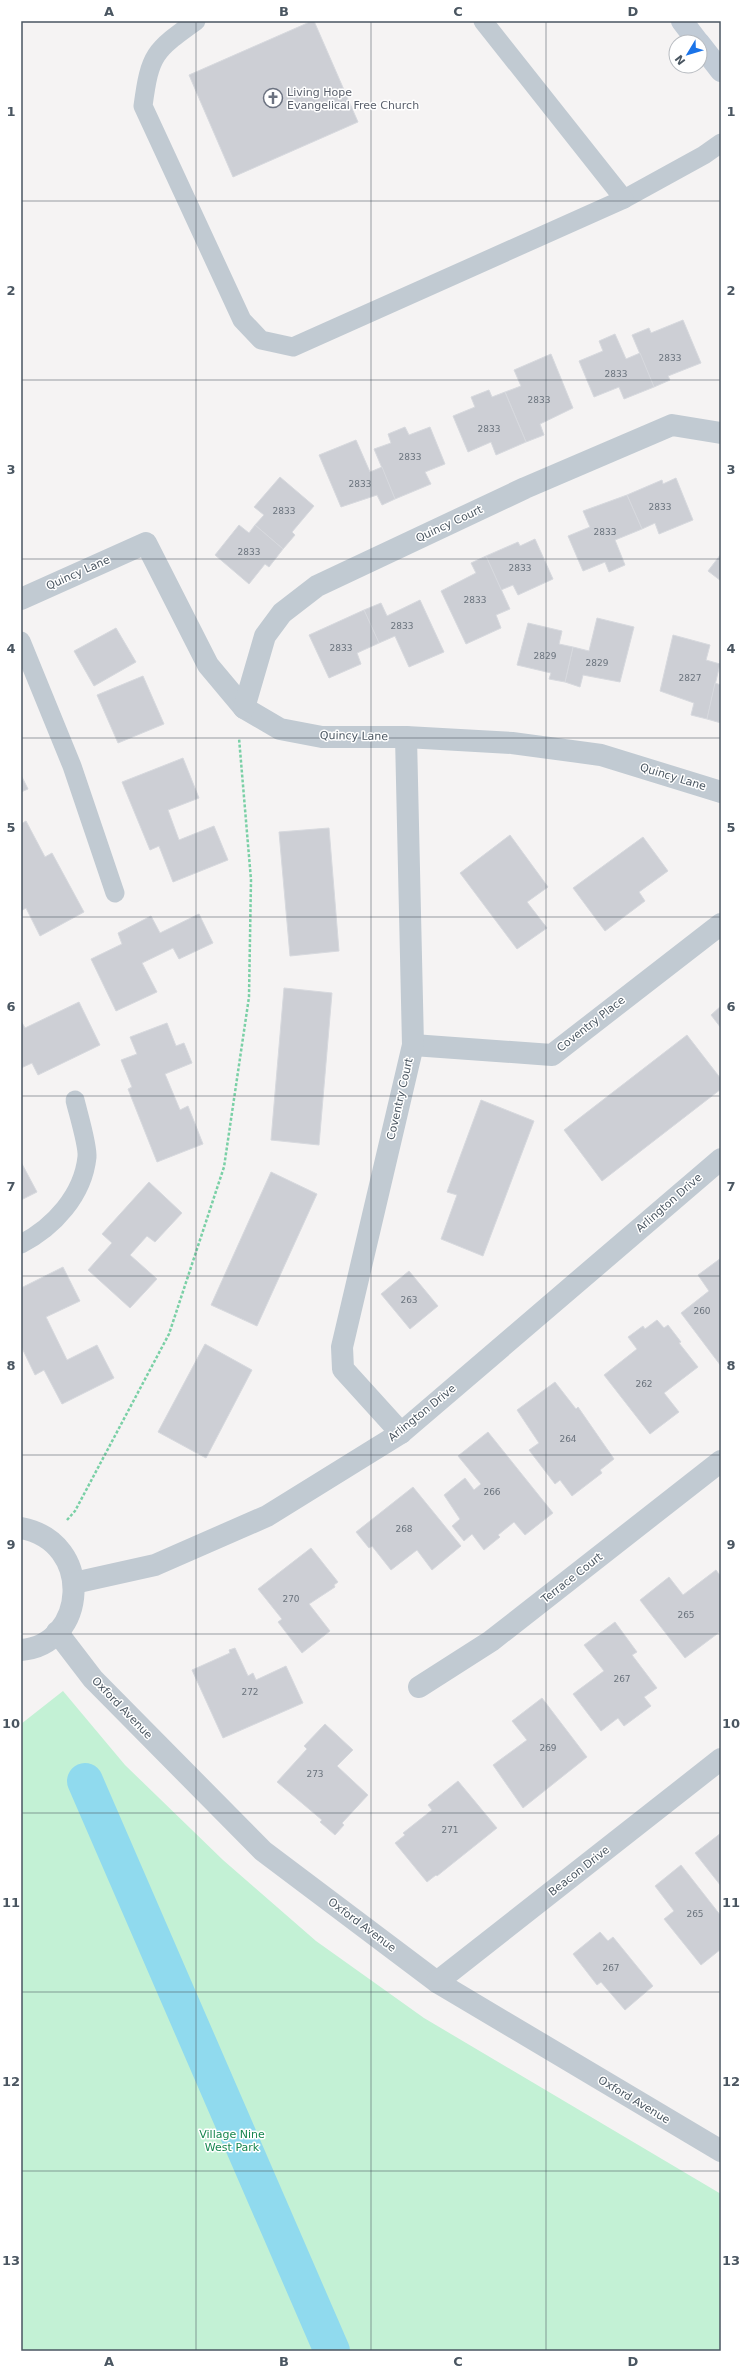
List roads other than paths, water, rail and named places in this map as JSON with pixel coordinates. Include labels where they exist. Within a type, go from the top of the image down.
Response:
[{"type":"main road","points":[[682,21],[692,34]]},
{"type":"main road","points":[[708,54],[721,71]]},
{"type":"street","name":"Quincy Court","points":[[244,708],[265,636],[282,613],[317,586],[525,488],[672,425],[721,433]]},
{"type":"street","name":"Quincy Lane","points":[[21,599],[146,542],[208,665],[244,708],[280,729],[322,737],[406,737],[512,743],[601,755],[721,792]]},
{"type":"street","name":"Coventry Court","points":[[401,1433],[343,1369],[342,1347],[413,1045],[406,737]]},
{"type":"street","name":"Coventry Place","points":[[413,1045],[552,1055],[721,924]]},
{"type":"street","name":"Arlington Drive","points":[[74,1583],[155,1565],[267,1516],[401,1433],[721,1159]]},
{"type":"street","name":"Terrace Court","points":[[419,1687],[491,1641],[721,1461]]},
{"type":"street","points":[[21,1528],[33,1530],[48,1538],[61,1551],[70,1566],[74,1583],[73,1601],[67,1617],[57,1632],[43,1643],[21,1650]]},
{"type":"street","name":"Oxford Avenue","points":[[57,1632],[93,1679],[263,1851],[437,1982],[721,2151]]},
{"type":"street","name":"Beacon Drive","points":[[437,1982],[721,1759]]},
{"type":"lane","points":[[196,21],[162,46],[148,70],[143,106],[242,320],[261,340],[293,347],[624,199],[704,155],[721,143]]},
{"type":"lane","points":[[483,21],[624,199]]},
{"type":"lane","points":[[21,640],[72,766],[115,893]]},
{"type":"lane","points":[[21,1244],[57,1218],[78,1190],[87,1156],[75,1100]]},
{"type":"waterway","points":[[85,1781],[332,2351]]},
{"type":"place","name":"Living Hope Evangelical Free Church","points":[[273,98]]},
{"type":"park label","name":"Village Nine West Park","points":[[232,2140]]}]
